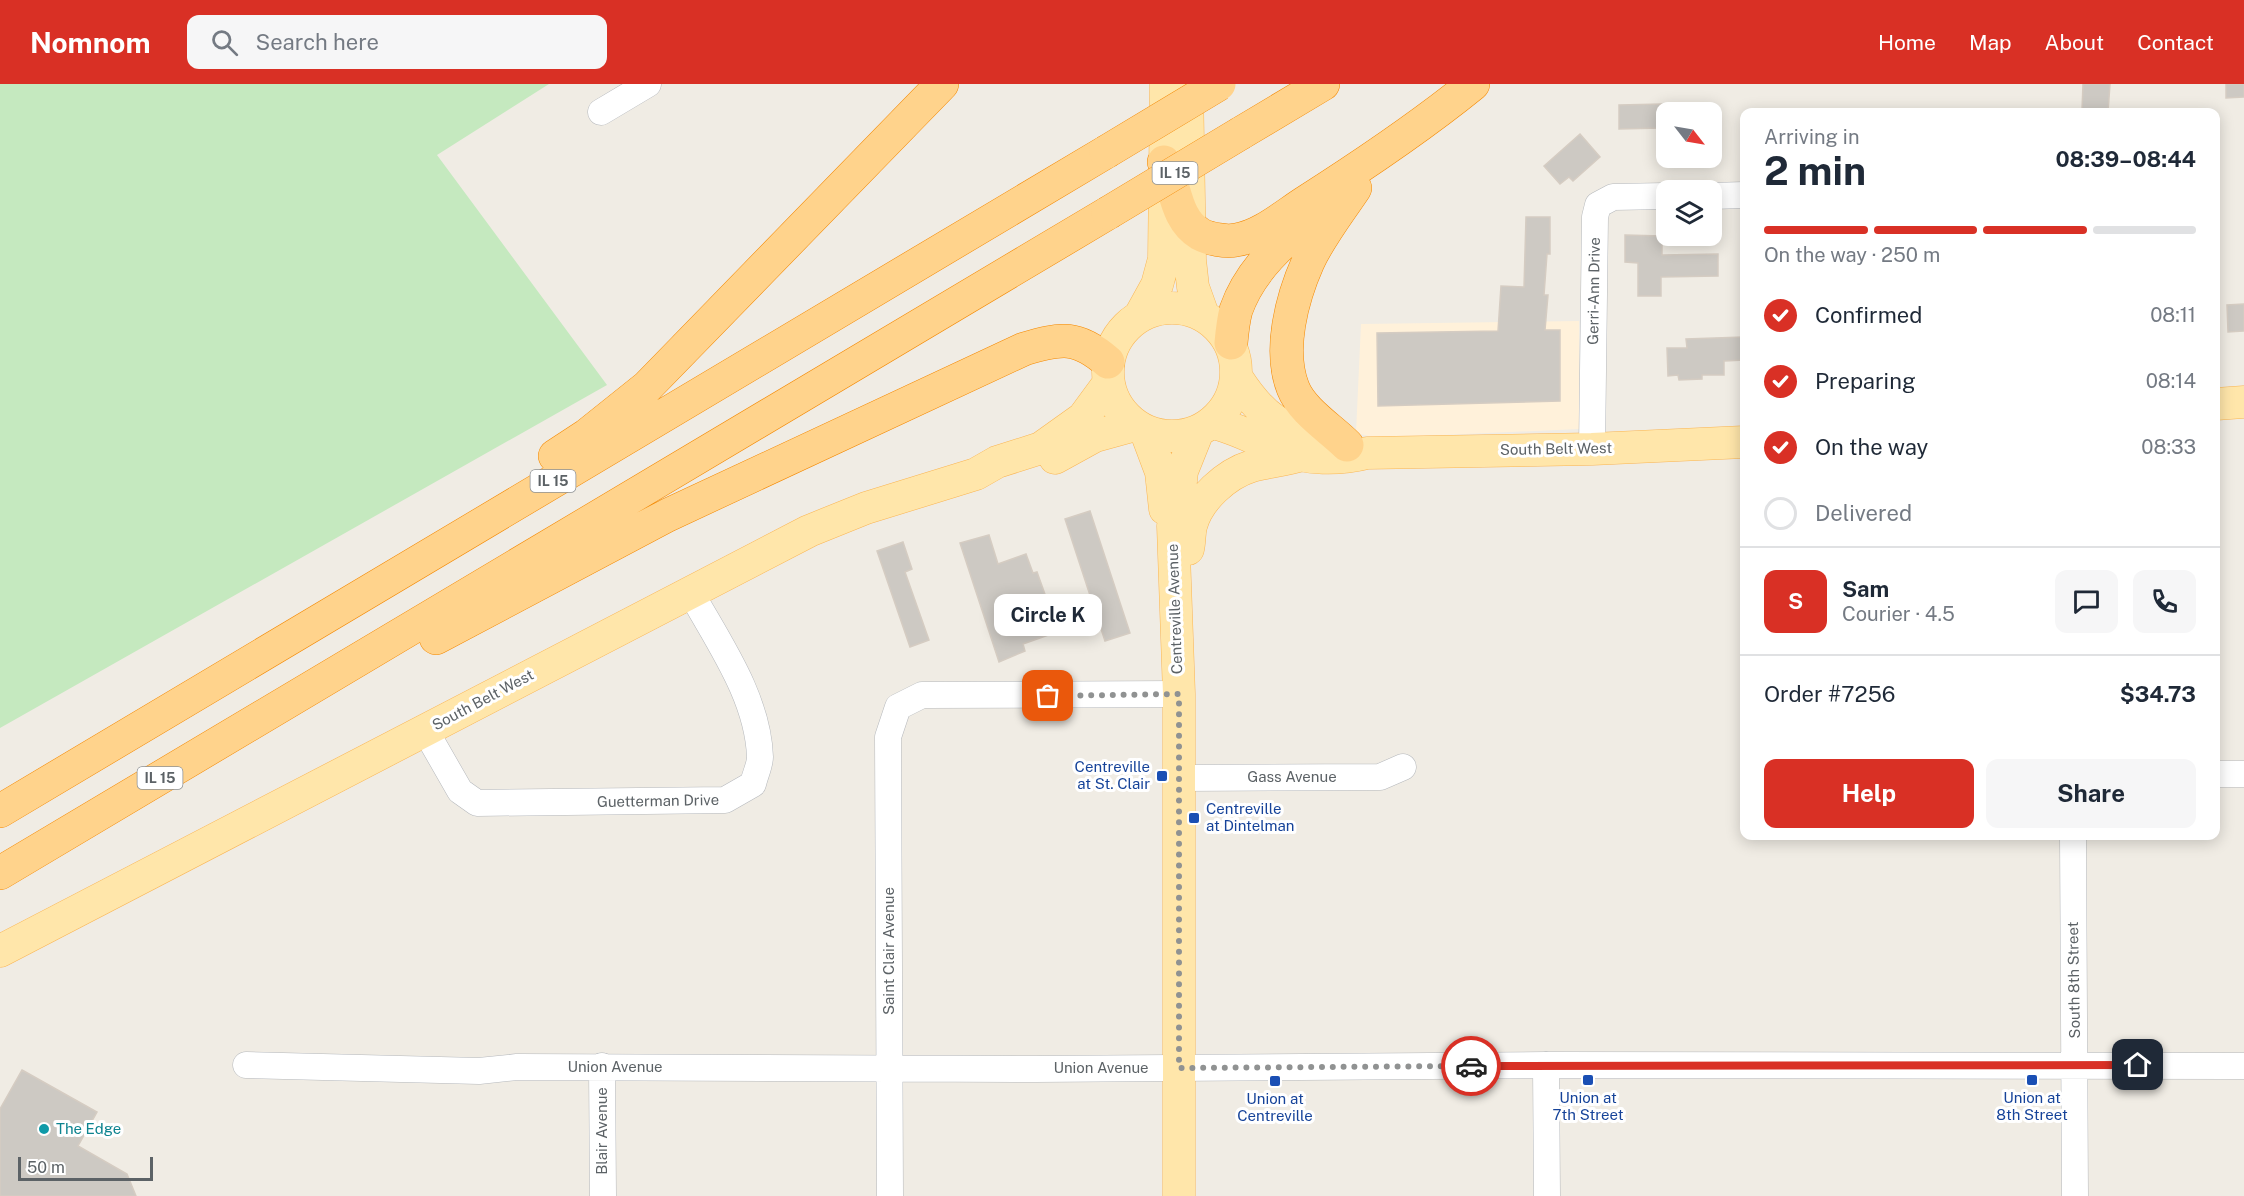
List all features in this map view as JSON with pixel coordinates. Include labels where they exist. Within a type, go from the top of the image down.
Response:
[{"type":"highway","points":[[319,621],[360,578],[500,492],[587,435],[623,407],[684,350],[942,84]]},
{"type":"highway","name":"IL 15","points":[[0,811],[1219,84]]},
{"type":"highway","name":"IL 15","points":[[0,873],[1323,84]]},
{"type":"highway","points":[[1164,162],[1173,181],[1177,205],[1188,223],[1201,234],[1235,241],[1251,236],[1422,125],[1473,84]]},
{"type":"highway","points":[[1231,343],[1236,312],[1258,268],[1308,221],[1395,160],[1422,125]]},
{"type":"highway","points":[[1355,188],[1308,262],[1295,298],[1287,339],[1287,363],[1293,389],[1309,410],[1357,449]]},
{"type":"highway","points":[[321,682],[367,674],[668,515],[1024,350],[1059,341],[1077,342],[1088,346],[1108,373]]},
{"type":"main road","points":[[1142,314],[1156,285],[1164,259],[1166,84]]},
{"type":"main road","points":[[1186,84],[1188,223],[1193,287],[1203,315]]},
{"type":"main road","points":[[1142,314],[1162,308],[1183,308],[1203,315],[1219,327],[1231,343]]},
{"type":"main road","name":"South Belt West","points":[[0,951],[808,531],[866,508],[976,474],[997,462],[1041,447],[1083,418],[1108,373],[1121,332],[1142,314]]},
{"type":"main road","name":"South Belt West","points":[[1205,427],[1229,402],[1237,378],[1236,359],[1231,343]]},
{"type":"main road","points":[[1108,373],[1118,407],[1140,429]]},
{"type":"main road","name":"South Belt West","points":[[1237,378],[1253,403],[1267,417],[1292,431],[1357,449],[1592,449],[1740,442]]},
{"type":"main road","points":[[2220,404],[2244,402]]},
{"type":"main road","name":"South Belt West","points":[[976,474],[1001,476],[1024,470],[1066,453],[1095,436],[1140,429],[1170,437],[1205,427],[1243,432],[1280,449],[1302,455],[1346,459],[1357,449]]},
{"type":"main road","name":"Centreville Avenue","points":[[1179,1196],[1179,694],[1173,526],[1178,510],[1182,471],[1205,427]]},
{"type":"main road","name":"Centreville Avenue","points":[[1140,429],[1159,463],[1165,511],[1173,526]]},
{"type":"main road","points":[[1173,576],[1189,546],[1191,526],[1196,514],[1213,491],[1225,480],[1251,466],[1302,455]]},
{"type":"street","points":[[601,112],[648,84]]},
{"type":"street","points":[[1722,196],[1740,195]]},
{"type":"street","name":"Gerri-Ann Drive","points":[[1592,449],[1594,218],[1598,205],[1613,197],[1656,196]]},
{"type":"street","name":"Guetterman Drive","points":[[425,730],[460,791],[477,803],[725,800],[753,784],[760,759],[755,724],[738,678],[690,591]]},
{"type":"street","name":"Saint Clair Avenue","points":[[890,1196],[888,737],[898,707],[922,695],[1179,694]]},
{"type":"street","name":"Gass Avenue","points":[[1179,778],[1380,777],[1403,767]]},
{"type":"street","points":[[2220,774],[2244,774]]},
{"type":"street","name":"South 8th Street","points":[[2073,840],[2075,1196]]},
{"type":"street","name":"Union Avenue","points":[[246,1065],[479,1071],[517,1066],[1179,1068],[1546,1065],[2244,1066]]},
{"type":"street","points":[[1546,1065],[1547,1196]]},
{"type":"street","name":"Blair Avenue","points":[[602,1066],[603,1196]]},
{"type":"shaded area","points":[[1579,321],[1579,429],[1376,438],[1356,433],[1361,324]]},
{"type":"green space","points":[[0,84],[549,84],[437,155],[607,385],[0,728]]},
{"type":"building","points":[[2083,84],[2110,84],[2108,108],[2082,108]]},
{"type":"building","points":[[2226,84],[2244,84],[2244,97],[2226,98]]},
{"type":"building","points":[[1656,104],[1656,128],[1619,129],[1619,105]]},
{"type":"building","points":[[1580,134],[1600,157],[1573,181],[1569,177],[1560,184],[1544,166]]},
{"type":"building","points":[[1526,217],[1550,217],[1550,254],[1547,254],[1544,295],[1548,295],[1545,330],[1560,330],[1560,401],[1378,406],[1377,333],[1498,331],[1501,286],[1524,287]]},
{"type":"building","points":[[1625,235],[1656,236],[1656,246],[1662,246],[1662,255],[1718,254],[1718,276],[1661,277],[1661,296],[1638,296],[1638,263],[1625,262]]},
{"type":"building","points":[[2244,304],[2244,331],[2228,332],[2227,305]]},
{"type":"building","points":[[1740,337],[1740,360],[1724,361],[1724,375],[1702,375],[1702,379],[1679,380],[1678,375],[1668,376],[1667,348],[1687,348],[1686,339]]},
{"type":"building","points":[[1090,511],[1130,633],[1105,641],[1065,519]]},
{"type":"building","points":[[989,535],[998,564],[1026,554],[1033,573],[1037,572],[1051,611],[1046,613],[1054,633],[1023,644],[1025,651],[999,662],[960,543]]},
{"type":"building","points":[[903,542],[912,569],[905,572],[929,640],[910,647],[877,551]]},
{"type":"building","name":"The Edge","points":[[22,1070],[97,1112],[78,1146],[127,1174],[136,1196],[0,1196],[0,1109]]},
{"type":"way so far","points":[[1048,696],[1179,694],[1179,1068],[1471,1066]]},
{"type":"place","name":"Circle K","points":[[1048,696]]},
{"type":"place","name":"Centreville at St. Clair","points":[[1162,776]]},
{"type":"place","name":"Centreville at Dintelman","points":[[1194,818]]},
{"type":"place","name":"Union at 7th Street","points":[[1588,1080]]},
{"type":"place","name":"Union at 8th Street","points":[[2032,1080]]},
{"type":"place","name":"Union at Centreville","points":[[1275,1081]]},
{"type":"place","name":"The Edge","points":[[44,1129]]},
{"type":"route","points":[[1471,1066],[2138,1065]]}]
